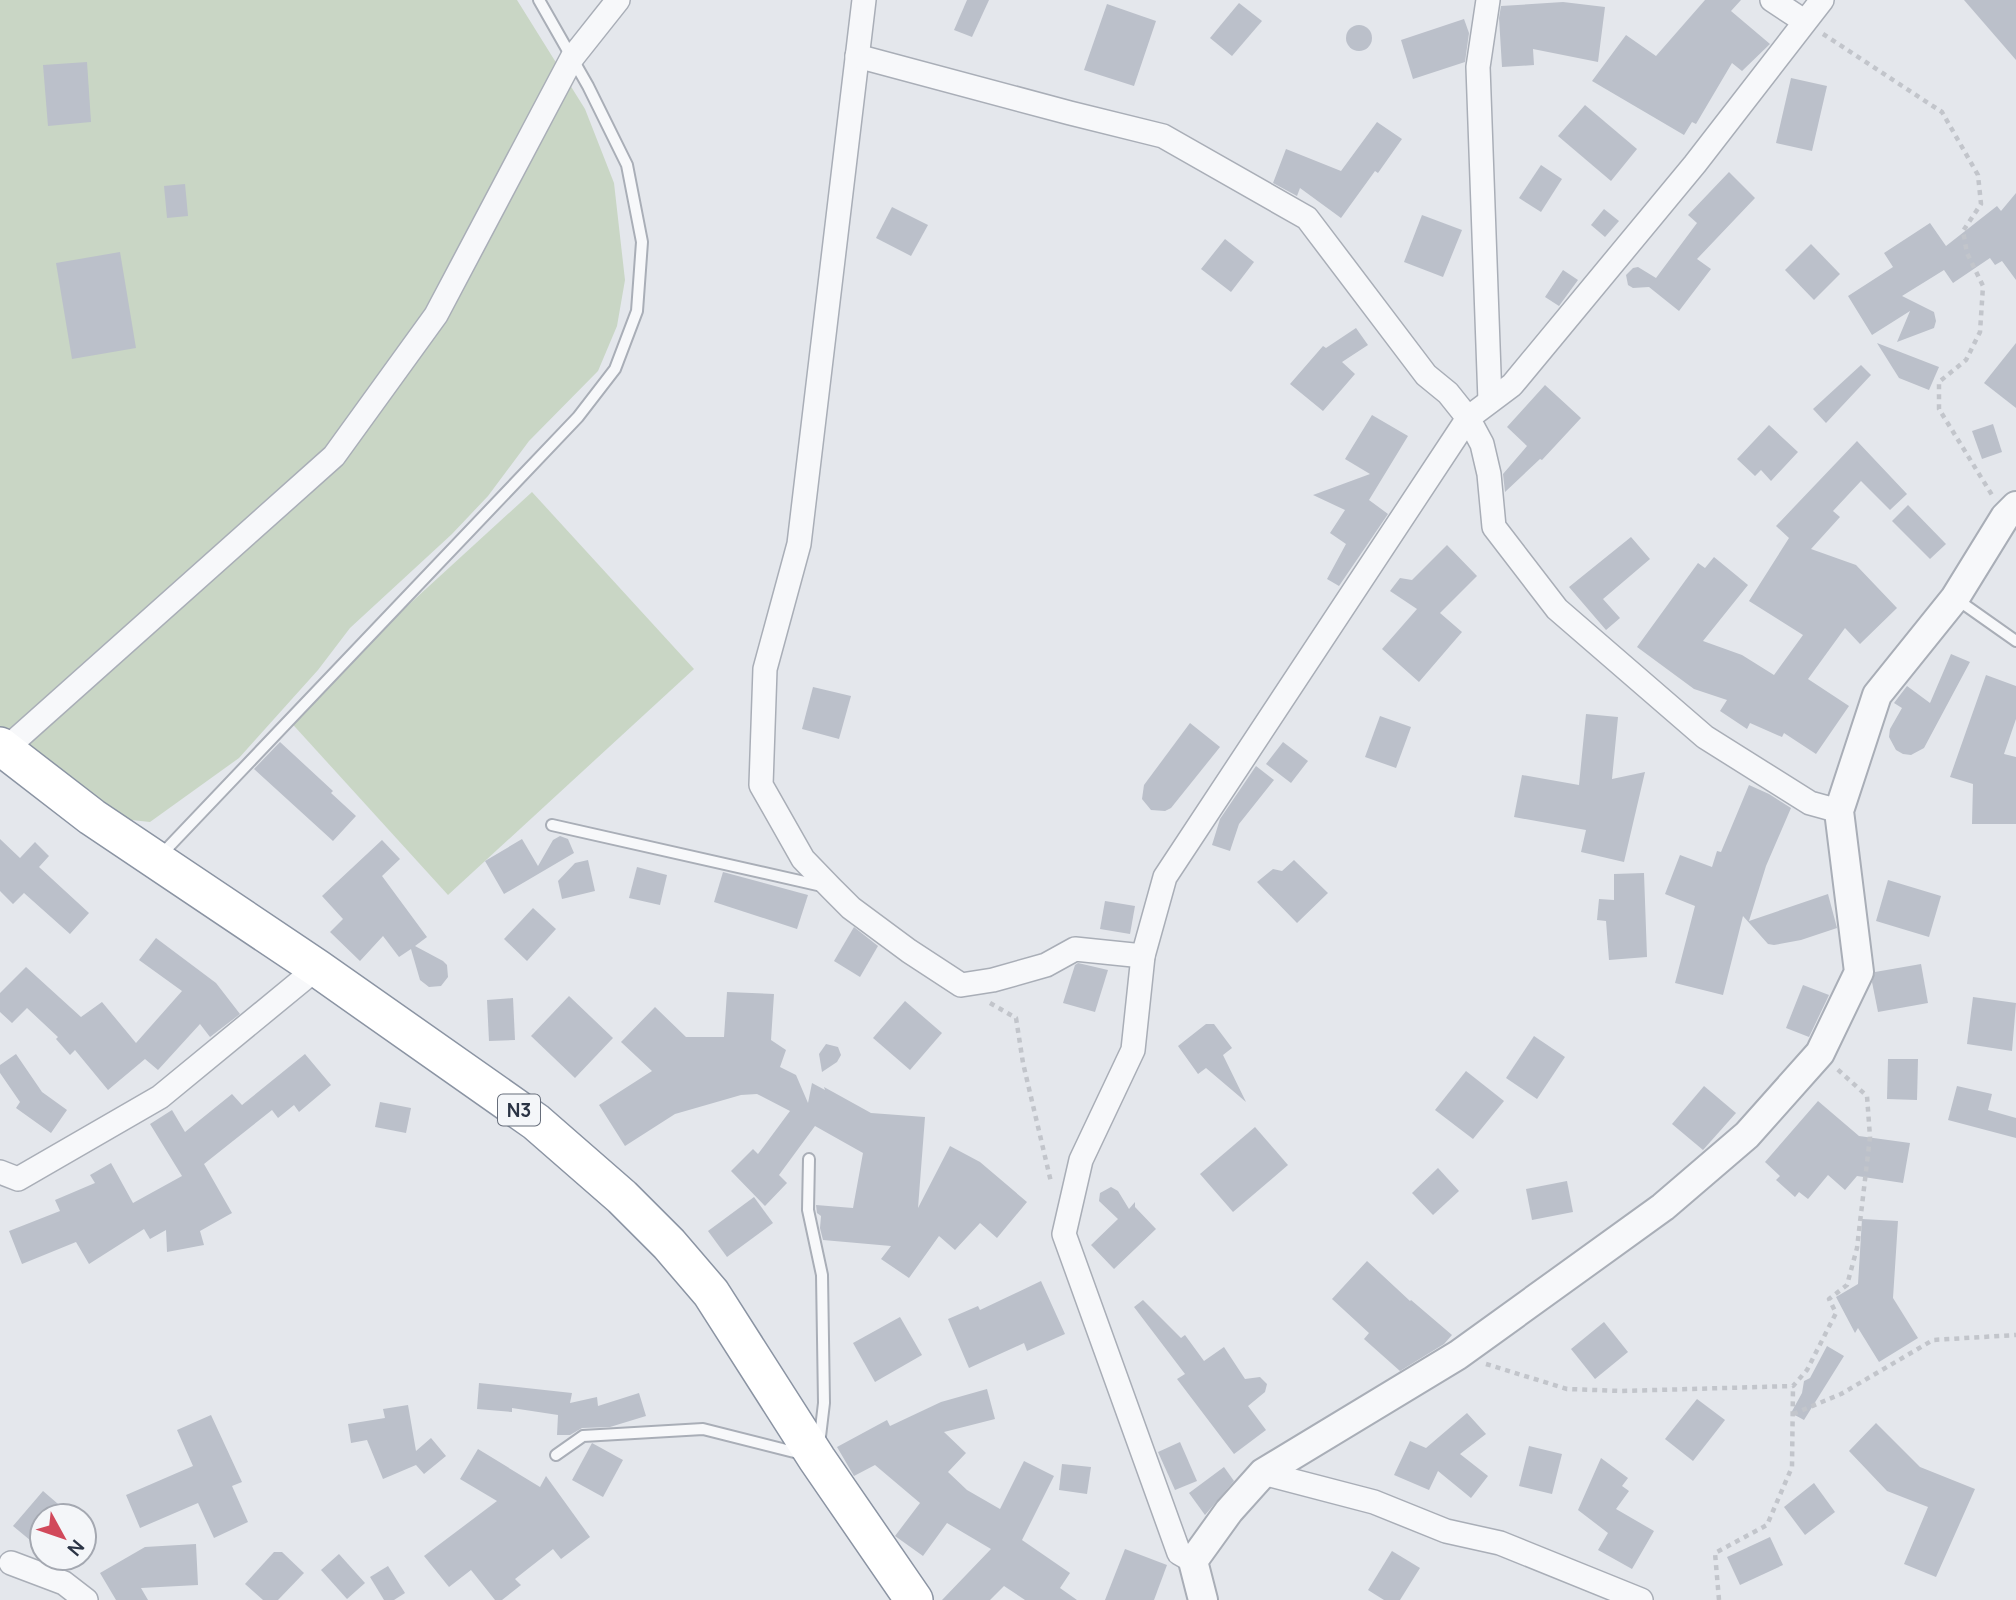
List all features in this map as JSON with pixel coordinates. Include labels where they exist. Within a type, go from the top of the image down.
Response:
[{"type":"highway","name":"N3","points":[[1,750],[92,817],[317,968],[536,1122],[622,1197],[670,1244],[712,1293],[817,1459],[914,1600]]},
{"type":"street","points":[[1,750],[334,456],[436,315],[572,58],[618,0]]},
{"type":"street","points":[[864,0],[799,544],[765,669],[761,785],[803,859],[850,908],[961,985],[993,980],[1045,965],[1075,949],[1143,956]]},
{"type":"street","points":[[1488,0],[1478,67],[1490,401]]},
{"type":"street","points":[[1772,0],[1804,21]]},
{"type":"street","points":[[1203,1600],[1193,1560],[1179,1553],[1064,1234],[1081,1160],[1133,1050],[1143,956],[1165,877],[1468,418],[1512,385],[1695,164],[1822,0]]},
{"type":"street","points":[[858,56],[1163,136],[1307,218],[1426,375],[1448,393],[1468,418],[1482,444],[1489,474],[1493,527],[1557,608],[1705,737],[1810,803],[1839,811]]},
{"type":"street","points":[[1193,1560],[1229,1511],[1263,1473],[1458,1355],[1663,1207],[1747,1135],[1820,1053],[1859,972],[1839,811],[1877,695],[1955,598],[2010,511]]},
{"type":"street","points":[[0,1172],[18,1179],[160,1097],[317,968]]},
{"type":"street","points":[[1263,1473],[1374,1502],[1446,1531],[1500,1543],[1641,1600]]},
{"type":"street","points":[[10,1563],[64,1583],[86,1600]]},
{"type":"lane","points":[[157,859],[578,418],[615,369],[637,311],[642,242],[627,166],[539,0]]},
{"type":"lane","points":[[1955,598],[2016,642]]},
{"type":"lane","points":[[552,825],[831,888]]},
{"type":"lane","points":[[556,1455],[583,1436],[703,1429],[817,1459],[824,1403],[822,1275],[808,1210],[808,1159]]},
{"type":"path","points":[[1804,21],[1942,112],[1978,175],[1981,204],[1963,231],[1967,253],[1983,286],[1980,332],[1966,360],[1939,382],[1939,409],[2010,511]]},
{"type":"path","points":[[961,985],[1016,1018],[1023,1063],[1064,1234]]},
{"type":"path","points":[[1719,1600],[1715,1553],[1767,1525],[1793,1466],[1793,1387],[1807,1370],[1836,1313],[1829,1299],[1847,1285],[1857,1248],[1870,1136],[1867,1096],[1820,1053]]},
{"type":"path","points":[[1793,1414],[1841,1394],[1933,1340],[2016,1335]]},
{"type":"path","points":[[1458,1355],[1567,1389],[1622,1391],[1793,1387]]},
{"type":"green space","points":[[0,0],[517,0],[585,109],[614,183],[625,280],[617,326],[598,371],[529,441],[488,496],[452,534],[350,628],[318,670],[239,758],[150,822],[95,816],[0,746]]},
{"type":"green space","points":[[532,492],[694,669],[448,895],[286,717]]},
{"type":"building","points":[[967,0],[989,0],[972,37],[954,30]]},
{"type":"building","points":[[1705,0],[1741,0],[1731,11],[1770,44],[1742,71],[1732,63],[1696,124],[1692,122],[1684,135],[1592,81],[1626,35],[1656,56]]},
{"type":"building","points":[[1964,0],[2016,0],[2016,60]]},
{"type":"building","points":[[1563,2],[1605,7],[1598,62],[1533,49],[1534,65],[1502,67],[1499,18],[1501,6]]},
{"type":"building","points":[[1239,3],[1262,21],[1232,56],[1210,38]]},
{"type":"building","points":[[1107,4],[1156,21],[1134,86],[1084,70]]},
{"type":"building","points":[[1464,19],[1469,33],[1465,62],[1413,79],[1401,40]]},
{"type":"building","points":[[1359,25],[1368,29],[1372,38],[1368,47],[1359,51],[1350,47],[1346,38],[1350,29]]},
{"type":"building","points":[[87,62],[91,122],[48,126],[43,65]]},
{"type":"building","points":[[1791,78],[1827,86],[1812,151],[1776,143]]},
{"type":"building","points":[[1585,105],[1637,149],[1611,181],[1558,136]]},
{"type":"building","points":[[1377,122],[1402,139],[1341,218],[1300,188],[1297,196],[1273,183],[1286,149],[1341,171]]},
{"type":"building","points":[[1541,165],[1562,179],[1541,212],[1519,198]]},
{"type":"building","points":[[1729,172],[1755,198],[1697,259],[1711,269],[1679,311],[1649,287],[1633,288],[1628,285],[1626,275],[1633,268],[1638,267],[1656,278],[1697,223],[1688,215]]},
{"type":"building","points":[[185,184],[188,216],[167,218],[164,186]]},
{"type":"building","points":[[2016,193],[2016,280],[2002,261],[1995,265],[1990,258],[1953,283],[1944,270],[1902,296],[1934,312],[1934,328],[1897,342],[1910,311],[1872,335],[1848,296],[1893,267],[1884,253],[1930,223],[1946,246],[1997,206],[2001,211]]},
{"type":"building","points":[[892,207],[928,225],[911,256],[876,238]]},
{"type":"building","points":[[1604,209],[1619,221],[1605,237],[1591,225]]},
{"type":"building","points":[[1422,215],[1462,230],[1443,277],[1404,262]]},
{"type":"building","points":[[1225,239],[1254,262],[1231,292],[1201,269]]},
{"type":"building","points":[[1811,244],[1840,274],[1814,300],[1785,270]]},
{"type":"building","points":[[120,252],[136,348],[72,359],[56,263]]},
{"type":"building","points":[[1563,270],[1578,280],[1559,306],[1545,297]]},
{"type":"building","points":[[1356,328],[1368,345],[1342,362],[1355,374],[1323,411],[1290,384],[1323,346],[1326,348]]},
{"type":"building","points":[[1877,343],[1939,367],[1929,390],[1899,378]]},
{"type":"building","points":[[2016,343],[2016,408],[1984,383]]},
{"type":"building","points":[[1861,365],[1871,375],[1826,423],[1813,409]]},
{"type":"building","points":[[1545,385],[1581,418],[1542,460],[1505,492],[1503,474],[1527,446],[1507,427]]},
{"type":"building","points":[[1372,415],[1408,436],[1369,500],[1388,514],[1339,586],[1327,579],[1346,544],[1330,533],[1345,510],[1313,495],[1370,474],[1345,459]]},
{"type":"building","points":[[1993,424],[2002,452],[1982,459],[1972,431]]},
{"type":"building","points":[[1769,425],[1798,452],[1771,481],[1761,470],[1755,476],[1737,459]]},
{"type":"building","points":[[1857,441],[1907,494],[1890,510],[1861,481],[1833,511],[1840,517],[1811,549],[1856,565],[1897,608],[1860,644],[1845,628],[1808,679],[1849,706],[1816,754],[1784,733],[1782,737],[1750,723],[1747,729],[1720,711],[1727,700],[1694,689],[1637,647],[1698,563],[1705,568],[1714,557],[1748,585],[1703,641],[1742,655],[1774,675],[1803,635],[1749,601],[1789,538],[1776,526]]},
{"type":"building","points":[[1908,505],[1946,544],[1930,559],[1892,521]]},
{"type":"building","points":[[1631,537],[1650,559],[1603,599],[1620,618],[1606,630],[1569,587]]},
{"type":"building","points":[[1447,545],[1477,576],[1440,613],[1462,632],[1419,682],[1382,649],[1417,609],[1390,591],[1400,578],[1412,580]]},
{"type":"building","points":[[1951,654],[1970,662],[1924,748],[1911,755],[1903,754],[1896,750],[1889,737],[1890,729],[1902,708],[1894,703],[1907,686],[1930,703]]},
{"type":"building","points":[[1986,675],[2016,686],[2016,719],[2004,754],[2016,757],[2016,824],[1972,824],[1973,784],[1950,777]]},
{"type":"building","points":[[813,687],[851,696],[839,739],[802,729]]},
{"type":"building","points":[[1586,714],[1618,717],[1612,779],[1645,772],[1624,862],[1581,852],[1586,830],[1514,817],[1522,775],[1579,785]]},
{"type":"building","points":[[1380,716],[1411,727],[1396,768],[1365,757]]},
{"type":"building","points":[[1190,723],[1220,747],[1171,808],[1165,811],[1151,810],[1142,799],[1144,785]]},
{"type":"building","points":[[280,742],[356,816],[333,841],[254,769]]},
{"type":"building","points":[[1283,742],[1308,761],[1291,783],[1266,764]]},
{"type":"building","points":[[1256,766],[1274,780],[1239,824],[1230,851],[1212,845],[1220,819]]},
{"type":"building","points":[[1749,785],[1791,808],[1766,866],[1749,921],[1828,894],[1837,928],[1801,940],[1774,945],[1768,944],[1743,916],[1723,995],[1675,983],[1695,906],[1665,894],[1680,855],[1712,867]]},
{"type":"building","points":[[560,836],[568,839],[574,853],[504,894],[485,861],[522,839],[538,866],[553,840]]},
{"type":"building","points":[[0,839],[20,858],[35,842],[49,856],[39,867],[89,913],[70,934],[24,893],[13,904],[0,891]]},
{"type":"building","points":[[382,840],[400,859],[382,876],[427,937],[415,946],[447,965],[448,977],[441,986],[429,987],[420,980],[411,949],[399,957],[383,936],[360,961],[330,932],[343,919],[322,896]]},
{"type":"building","points":[[588,860],[595,891],[562,899],[558,881],[575,863]]},
{"type":"building","points":[[1294,860],[1328,893],[1297,923],[1257,882],[1273,869],[1282,871]]},
{"type":"building","points":[[637,867],[667,875],[660,905],[629,898]]},
{"type":"building","points":[[723,872],[808,895],[797,929],[714,902]]},
{"type":"building","points":[[1644,873],[1647,957],[1609,960],[1606,921],[1597,920],[1599,899],[1614,900],[1614,874]]},
{"type":"building","points":[[1888,880],[1941,896],[1929,937],[1876,921]]},
{"type":"building","points":[[1105,901],[1135,906],[1130,934],[1100,929]]},
{"type":"building","points":[[533,908],[556,929],[527,961],[504,939]]},
{"type":"building","points":[[854,927],[878,946],[860,977],[834,961]]},
{"type":"building","points":[[156,938],[216,983],[240,1014],[210,1037],[200,1024],[158,1070],[145,1059],[108,1090],[75,1050],[70,1055],[56,1039],[58,1037],[27,1008],[12,1023],[0,1012],[0,993],[26,967],[81,1017],[102,1002],[136,1043],[182,991],[139,960]]},
{"type":"building","points":[[1078,963],[1108,970],[1095,1012],[1063,1003],[1075,965]]},
{"type":"building","points":[[1921,964],[1928,1003],[1878,1012],[1872,982],[1875,972]]},
{"type":"building","points":[[1803,985],[1829,995],[1809,1037],[1786,1028]]},
{"type":"building","points":[[727,992],[774,994],[771,1040],[786,1050],[780,1067],[796,1075],[808,1103],[812,1083],[871,1113],[925,1117],[918,1208],[950,1146],[980,1162],[1027,1202],[997,1238],[980,1223],[955,1250],[939,1236],[909,1278],[881,1259],[891,1246],[823,1240],[821,1216],[817,1213],[816,1205],[853,1208],[863,1153],[815,1126],[779,1175],[787,1183],[765,1206],[731,1171],[753,1149],[758,1154],[790,1111],[757,1094],[741,1095],[675,1114],[625,1146],[599,1105],[652,1071],[621,1042],[655,1007],[686,1037],[724,1037]]},
{"type":"building","points":[[569,996],[613,1038],[575,1078],[531,1036]]},
{"type":"building","points":[[1973,997],[2016,1003],[2012,1051],[1967,1044]]},
{"type":"building","points":[[513,998],[515,1040],[489,1041],[487,1000]]},
{"type":"building","points":[[905,1001],[942,1033],[910,1070],[873,1038]]},
{"type":"building","points":[[1206,1024],[1214,1024],[1232,1048],[1223,1055],[1246,1102],[1206,1068],[1198,1074],[1178,1046]]},
{"type":"building","points":[[1534,1036],[1565,1057],[1537,1099],[1506,1078]]},
{"type":"building","points":[[826,1044],[838,1047],[841,1055],[837,1062],[822,1072],[819,1054]]},
{"type":"building","points":[[16,1054],[42,1092],[67,1110],[51,1133],[16,1108],[20,1102],[0,1073],[0,1065]]},
{"type":"building","points":[[305,1054],[331,1085],[299,1112],[294,1105],[278,1118],[272,1110],[204,1164],[232,1213],[200,1231],[204,1245],[167,1252],[166,1230],[150,1239],[144,1229],[89,1264],[76,1242],[22,1264],[9,1231],[60,1211],[55,1200],[95,1183],[90,1175],[111,1163],[133,1203],[182,1176],[150,1124],[172,1110],[185,1132],[232,1094],[242,1105]]},
{"type":"building","points":[[1888,1059],[1918,1059],[1917,1100],[1887,1099]]},
{"type":"building","points":[[1466,1071],[1504,1101],[1473,1139],[1435,1110]]},
{"type":"building","points":[[1704,1086],[1736,1113],[1703,1150],[1672,1124]]},
{"type":"building","points":[[1957,1086],[1992,1094],[1988,1110],[2016,1118],[2016,1138],[1948,1120]]},
{"type":"building","points":[[1818,1101],[1859,1136],[1910,1143],[1903,1183],[1857,1176],[1845,1190],[1828,1175],[1808,1199],[1799,1192],[1795,1197],[1776,1180],[1780,1176],[1765,1162]]},
{"type":"building","points":[[380,1102],[411,1108],[406,1133],[375,1127]]},
{"type":"building","points":[[1255,1127],[1288,1165],[1233,1212],[1200,1174]]},
{"type":"building","points":[[1438,1168],[1459,1191],[1433,1215],[1412,1193]]},
{"type":"building","points":[[1567,1181],[1573,1212],[1532,1220],[1526,1189]]},
{"type":"building","points":[[1111,1187],[1118,1191],[1129,1209],[1135,1202],[1135,1207],[1156,1229],[1114,1269],[1091,1245],[1118,1219],[1099,1201],[1100,1193]]},
{"type":"building","points":[[754,1197],[773,1223],[727,1257],[708,1231]]},
{"type":"building","points":[[1862,1219],[1898,1221],[1893,1298],[1918,1338],[1879,1362],[1858,1328],[1855,1333],[1836,1297],[1858,1284]]},
{"type":"building","points":[[1367,1261],[1452,1335],[1444,1344],[1400,1371],[1364,1339],[1369,1333],[1332,1299]]},
{"type":"building","points":[[1041,1281],[1065,1334],[1027,1351],[1024,1343],[969,1368],[948,1319],[978,1306],[980,1310]]},
{"type":"building","points":[[1143,1300],[1181,1338],[1185,1335],[1204,1361],[1224,1347],[1245,1379],[1260,1377],[1267,1384],[1265,1392],[1248,1406],[1266,1430],[1234,1454],[1177,1379],[1185,1374],[1134,1307]]},
{"type":"building","points":[[900,1317],[922,1355],[875,1382],[853,1343]]},
{"type":"building","points":[[1604,1322],[1628,1352],[1595,1379],[1571,1349]]},
{"type":"building","points":[[1827,1346],[1844,1356],[1804,1420],[1791,1413],[1802,1393],[1804,1381],[1810,1378]]},
{"type":"building","points":[[479,1383],[572,1393],[570,1403],[597,1397],[598,1406],[639,1393],[646,1416],[610,1427],[582,1428],[570,1435],[557,1435],[558,1415],[512,1408],[512,1412],[477,1409]]},
{"type":"building","points":[[987,1389],[995,1419],[944,1432],[966,1453],[948,1472],[967,1490],[1000,1509],[1024,1461],[1054,1476],[1022,1540],[1070,1573],[1060,1588],[1077,1600],[1025,1600],[1004,1586],[990,1600],[942,1600],[991,1549],[947,1523],[923,1556],[895,1536],[920,1503],[875,1465],[854,1476],[837,1447],[887,1420],[890,1426],[941,1402]]},
{"type":"building","points":[[1697,1399],[1725,1420],[1693,1461],[1665,1439]]},
{"type":"building","points":[[408,1405],[416,1451],[431,1438],[446,1456],[424,1474],[416,1465],[383,1479],[367,1440],[351,1443],[348,1424],[385,1418],[383,1409]]},
{"type":"building","points":[[1467,1413],[1486,1434],[1460,1454],[1488,1476],[1471,1498],[1438,1471],[1429,1490],[1394,1475],[1410,1441],[1426,1448]]},
{"type":"building","points":[[211,1415],[242,1482],[232,1486],[248,1522],[214,1538],[198,1503],[140,1528],[126,1495],[193,1466],[177,1430]]},
{"type":"building","points":[[1876,1423],[1920,1467],[1975,1489],[1936,1577],[1904,1564],[1928,1507],[1887,1491],[1849,1451]]},
{"type":"building","points":[[1180,1442],[1197,1481],[1175,1490],[1158,1452]]},
{"type":"building","points":[[592,1443],[623,1460],[603,1497],[572,1480]]},
{"type":"building","points":[[1529,1446],[1562,1454],[1552,1494],[1519,1486]]},
{"type":"building","points":[[478,1449],[540,1487],[546,1476],[590,1537],[561,1559],[553,1549],[515,1579],[521,1585],[502,1600],[495,1600],[471,1570],[449,1587],[424,1556],[497,1501],[460,1479]]},
{"type":"building","points":[[1601,1458],[1628,1478],[1622,1486],[1629,1491],[1616,1509],[1654,1531],[1632,1569],[1598,1550],[1608,1533],[1578,1510]]},
{"type":"building","points":[[1062,1464],[1091,1467],[1087,1494],[1059,1490]]},
{"type":"building","points":[[1224,1467],[1234,1481],[1205,1515],[1189,1493]]},
{"type":"building","points":[[1814,1483],[1835,1512],[1805,1535],[1784,1507]]},
{"type":"building","points":[[43,1491],[56,1502],[34,1502]]},
{"type":"building","points":[[28,1508],[28,1538],[13,1526]]},
{"type":"building","points":[[1770,1537],[1783,1565],[1740,1585],[1727,1557]]},
{"type":"building","points":[[196,1544],[198,1585],[141,1588],[148,1600],[116,1600],[100,1573],[145,1547]]},
{"type":"building","points":[[1125,1549],[1167,1565],[1154,1600],[1105,1600]]},
{"type":"building","points":[[1392,1551],[1420,1568],[1400,1600],[1384,1600],[1368,1590]]},
{"type":"building","points":[[274,1552],[282,1552],[304,1573],[278,1600],[263,1600],[245,1584]]},
{"type":"building","points":[[339,1554],[365,1583],[347,1599],[321,1570]]},
{"type":"building","points":[[388,1566],[405,1593],[394,1600],[384,1600],[370,1577]]}]
